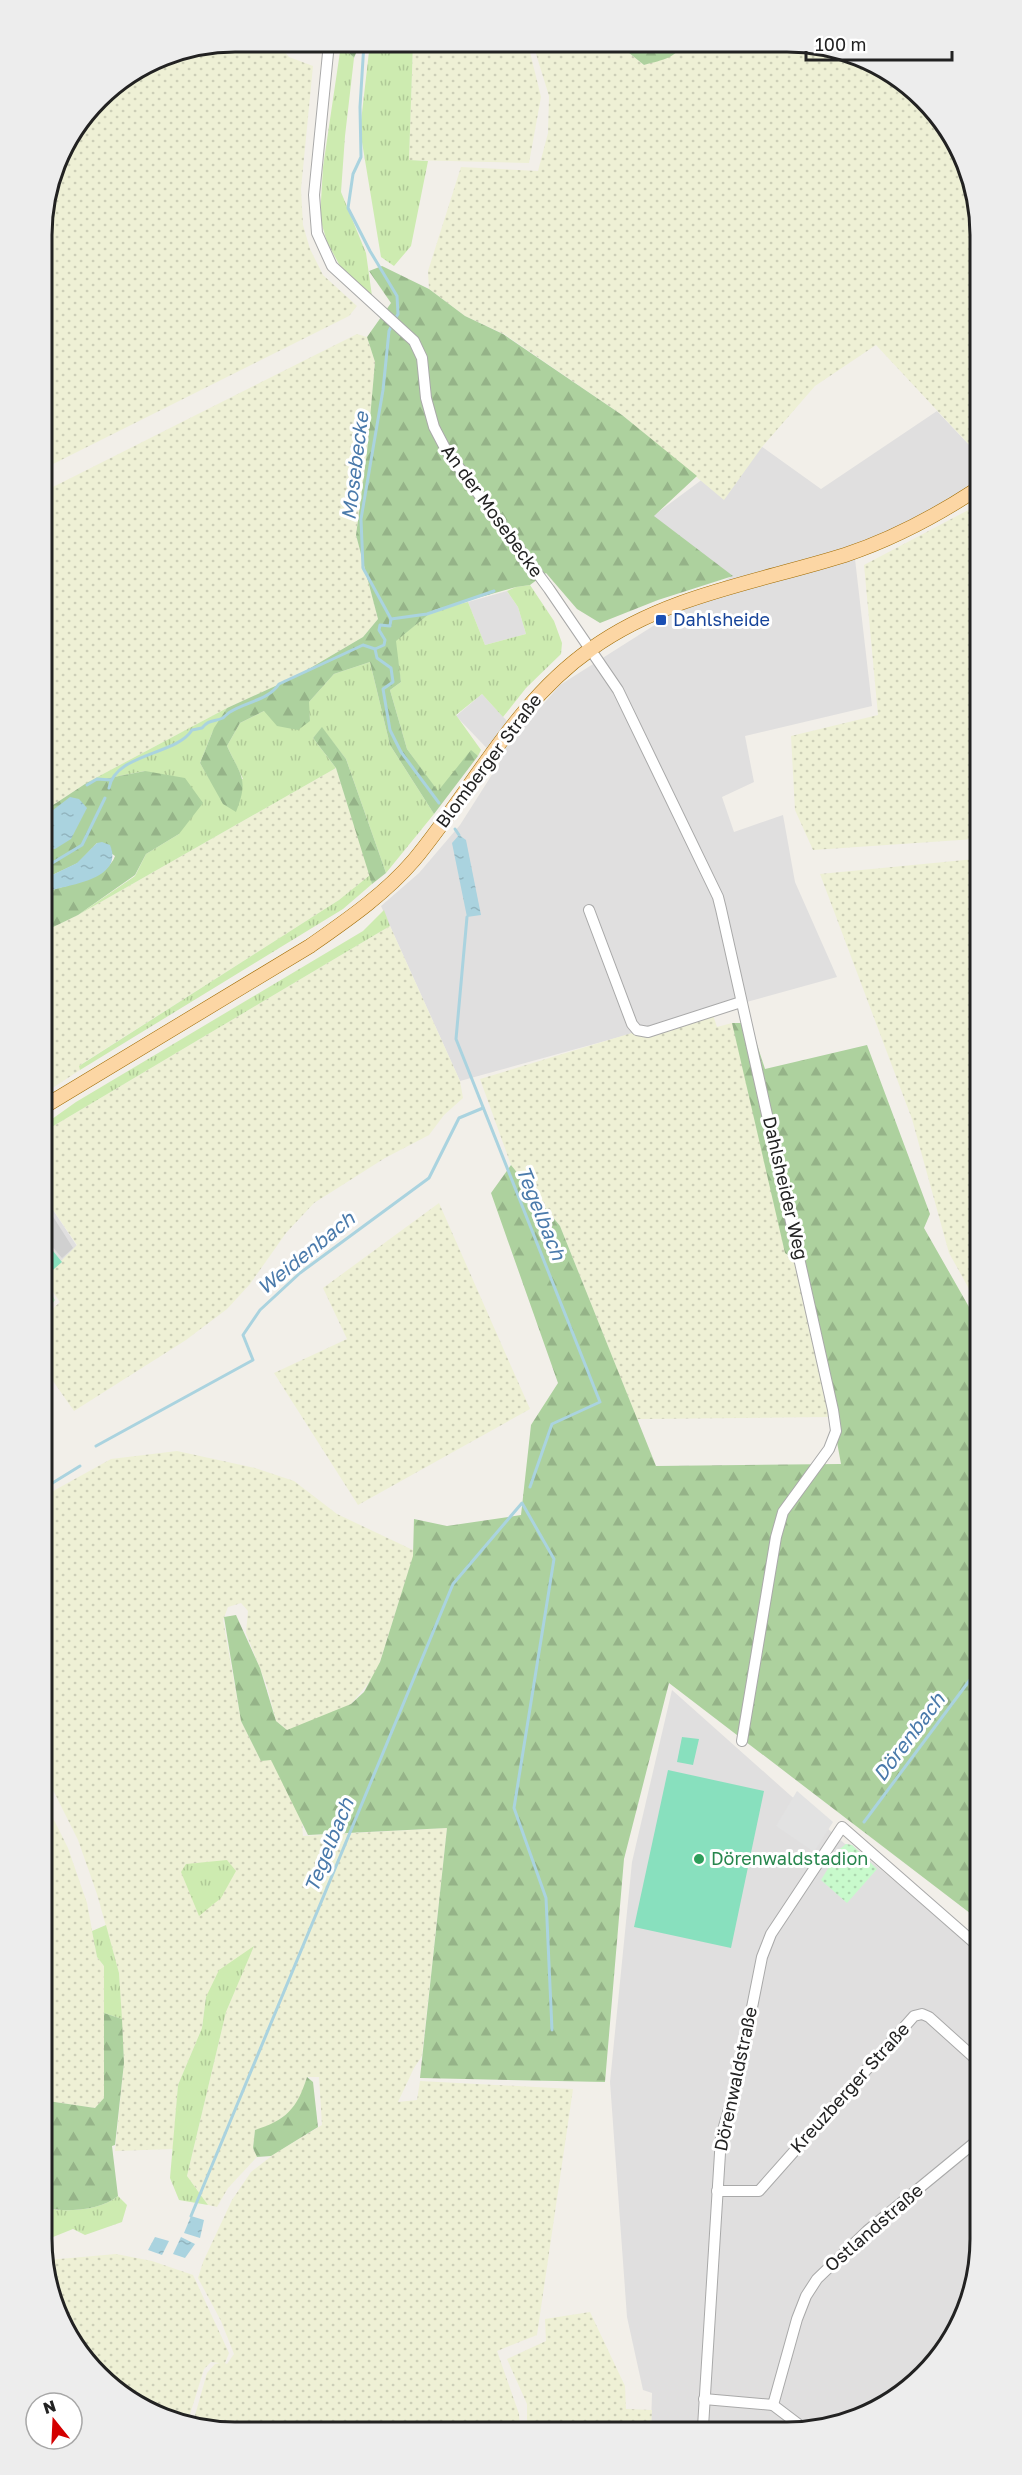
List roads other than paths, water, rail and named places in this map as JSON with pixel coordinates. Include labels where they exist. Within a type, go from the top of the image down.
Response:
[{"type":"main road","name":"Blomberger Straße","points":[[53,1101],[310,946],[380,894],[427,843],[523,713],[547,686],[590,649],[628,627],[689,600],[811,565],[875,543],[933,517],[970,494]]},
{"type":"street","name":"An der Mosebecke","points":[[328,53],[314,195],[317,233],[332,266],[414,341],[422,358],[426,398],[434,427],[446,450],[590,649]]},
{"type":"street","name":"Dahlsheider Weg","points":[[590,649],[618,690],[718,897],[806,1278],[836,1431],[829,1449],[783,1512],[776,1536],[742,1741]]},
{"type":"street","points":[[589,910],[632,1024],[637,1030],[648,1032],[741,1002]]},
{"type":"street","name":"Dörenwaldstraße","points":[[703,2422],[721,2137],[738,2078],[762,1957],[771,1934],[842,1827],[969,1938]]},
{"type":"street","name":"Kreuzberger Straße","points":[[717,2190],[759,2191],[914,2016],[922,2014],[929,2017],[969,2053]]},
{"type":"street","name":"Ostlandstraße","points":[[773,2405],[797,2319],[806,2296],[817,2279],[867,2231],[969,2147]]},
{"type":"street","points":[[704,2399],[773,2405],[795,2422]]},
{"type":"water","points":[[70,797],[79,799],[87,808],[71,839],[55,849],[53,849],[53,810]]},
{"type":"water","points":[[459,835],[466,840],[481,915],[467,917],[452,843]]},
{"type":"water","points":[[97,843],[110,845],[112,857],[109,866],[91,879],[53,890],[53,875],[77,863]]},
{"type":"water","points":[[191,2216],[204,2220],[200,2238],[184,2233]]},
{"type":"water","points":[[155,2237],[169,2241],[162,2255],[148,2250]]},
{"type":"water","points":[[181,2237],[195,2244],[185,2258],[173,2254]]},
{"type":"waterway","name":"Mosebecke","points":[[363,53],[360,107],[361,157],[353,174],[348,208],[397,296],[398,314],[395,319]]},
{"type":"waterway","name":"Mosebecke","points":[[109,788],[114,776],[122,768],[174,745],[192,730],[202,728],[209,722],[223,718],[236,709],[269,694],[279,684],[363,645],[375,649],[384,645],[385,640],[379,630],[380,625],[390,626],[391,619],[363,568],[361,519],[383,390],[389,331],[392,325]]},
{"type":"waterway","points":[[391,619],[427,614],[494,591]]},
{"type":"waterway","name":"Tegelbach","points":[[375,649],[377,658],[391,668],[393,682],[383,689],[390,730],[401,752],[439,803]]},
{"type":"waterway","points":[[87,785],[97,779],[111,780]]},
{"type":"waterway","name":"Mosebecke","points":[[53,863],[82,845],[105,798]]},
{"type":"waterway","name":"Tegelbach","points":[[455,829],[459,835]]},
{"type":"waterway","name":"Tegelbach","points":[[467,917],[456,1039],[600,1402],[552,1424],[530,1487]]},
{"type":"waterway","name":"Weidenbach","points":[[96,1446],[253,1360],[243,1335],[260,1310],[300,1273],[429,1178],[459,1118],[483,1108]]},
{"type":"waterway","name":"Weidenbach","points":[[52,1483],[80,1466]]},
{"type":"waterway","name":"Tegelbach","points":[[191,2216],[453,1584],[522,1503],[554,1559],[514,1808],[546,1898],[552,2030]]},
{"type":"waterway","name":"Dörenbach","points":[[864,1822],[969,1681]]},
{"type":"place","name":"Dahlsheide","points":[[661,620]]},
{"type":"place","name":"Dörenwaldstadion","points":[[699,1859]]}]
